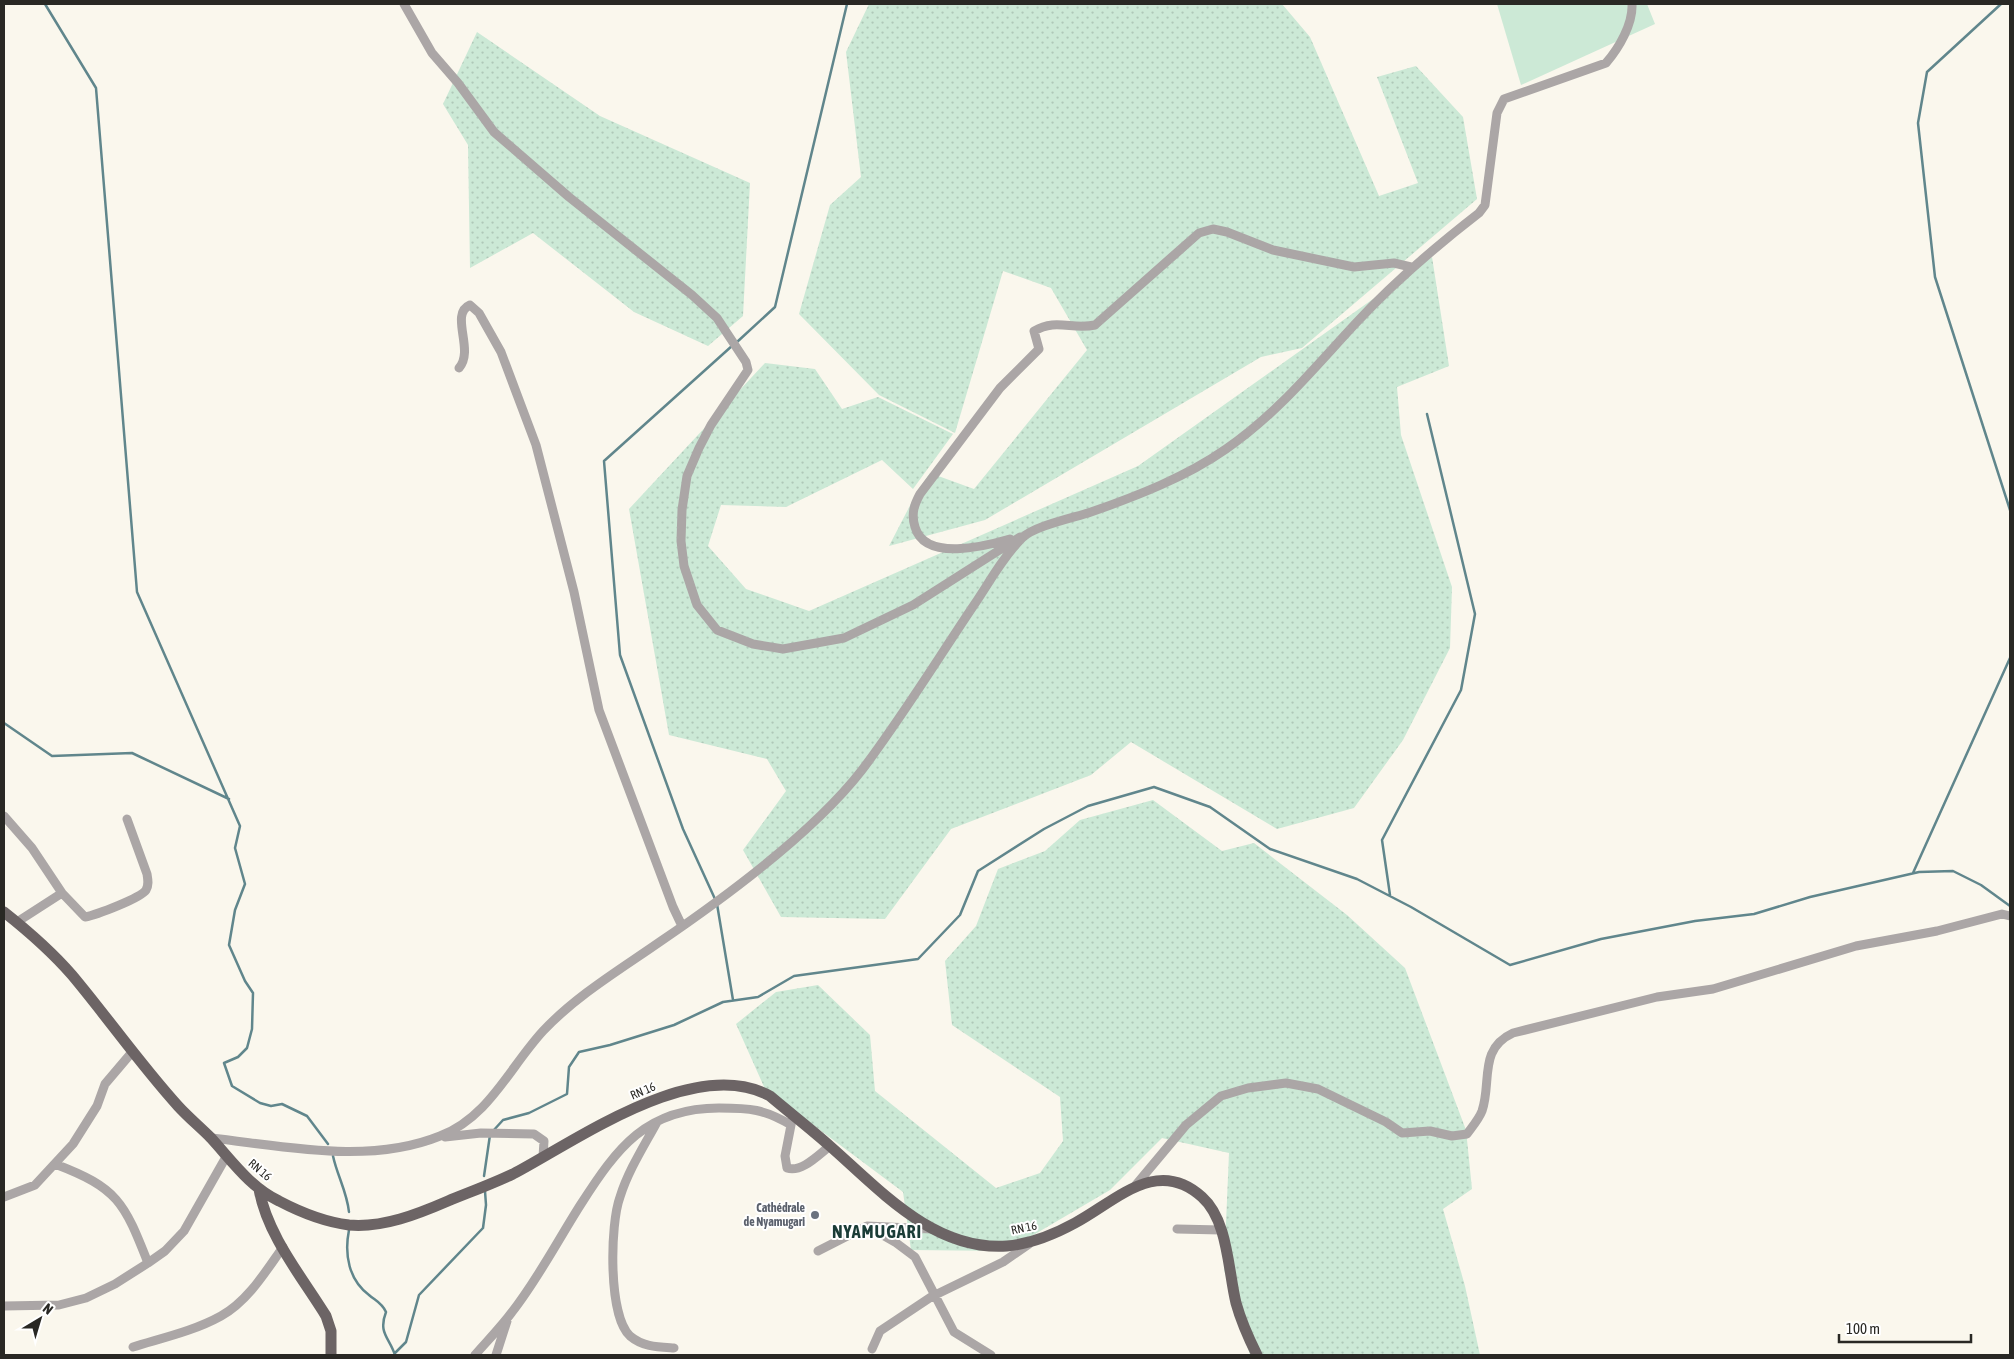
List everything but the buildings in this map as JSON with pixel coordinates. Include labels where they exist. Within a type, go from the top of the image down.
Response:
[{"type":"main road","name":"RN 16","points":[[4,912],[71,974],[177,1105],[211,1138],[226,1157],[259,1189],[309,1215],[349,1225],[391,1222],[434,1207],[510,1175],[618,1117],[672,1094],[697,1086],[720,1084],[750,1087],[770,1096],[792,1120],[830,1146],[902,1208],[932,1229],[951,1238],[976,1245],[1007,1246],[1049,1237],[1136,1186],[1154,1181],[1172,1180],[1187,1185],[1212,1208],[1219,1219],[1236,1304],[1249,1339],[1258,1355]]},
{"type":"main road","points":[[259,1189],[263,1207],[283,1247],[326,1316],[331,1331],[331,1355]]},
{"type":"street","points":[[404,4],[432,53],[458,83],[494,132],[568,196],[692,295],[717,318],[746,362],[748,370],[745,376],[711,425],[687,476],[682,510],[681,541],[684,566],[697,605],[717,630],[754,644],[782,649],[844,638],[913,605],[978,562],[1025,534]]},
{"type":"street","points":[[1411,267],[1394,263],[1354,267],[1273,250],[1227,232],[1213,229],[1199,233],[1095,325],[1084,327],[1046,324],[1034,331],[1039,349],[1000,388],[920,494],[914,505],[913,519],[919,536],[928,544],[952,549],[985,546],[1128,498],[1197,467],[1225,450],[1264,420],[1298,388],[1356,323],[1411,267],[1479,212],[1485,205],[1497,113],[1504,99],[1606,63],[1617,50],[1632,12],[1632,4]]},
{"type":"street","points":[[459,368],[464,361],[465,353],[461,320],[463,311],[470,305],[479,313],[501,352],[536,445],[574,592],[599,710],[673,907],[682,926]]},
{"type":"street","points":[[437,1137],[455,1129],[486,1105],[511,1070],[542,1033],[561,1014],[590,991],[712,904],[781,850],[840,794],[861,771],[997,570],[1025,534]]},
{"type":"street","points":[[4,816],[32,848],[62,893],[85,917],[143,894],[148,883],[147,874],[127,818]]},
{"type":"street","points":[[17,922],[62,893]]},
{"type":"street","points":[[1136,1186],[1186,1125],[1221,1096],[1248,1088],[1286,1083],[1318,1089],[1386,1122],[1402,1133],[1430,1131],[1452,1136],[1467,1134],[1482,1111],[1487,1068],[1493,1049],[1500,1039],[1513,1032],[1657,997],[1713,989],[1856,946],[1937,931],[2002,914],[2010,916]]},
{"type":"street","points":[[4,1197],[35,1184],[55,1164],[82,1132],[97,1106],[100,1094],[110,1077],[134,1051]]},
{"type":"street","points":[[475,1355],[509,1316],[608,1162],[629,1139],[657,1122],[679,1113],[702,1108],[751,1108],[792,1120],[785,1164],[787,1168],[792,1170],[801,1167],[830,1146]]},
{"type":"street","points":[[657,1122],[623,1186],[615,1212],[615,1302],[623,1328],[630,1336],[642,1344],[674,1348]]},
{"type":"street","points":[[211,1138],[334,1151],[394,1148],[437,1137],[481,1133],[534,1134],[544,1141],[543,1157]]},
{"type":"street","points":[[4,1306],[59,1305],[86,1298],[115,1284],[148,1263],[165,1251],[184,1230],[226,1157]]},
{"type":"street","points":[[55,1164],[101,1184],[114,1196],[131,1220],[148,1263]]},
{"type":"street","points":[[818,1251],[867,1226],[932,1229]]},
{"type":"street","points":[[867,1226],[895,1242],[915,1257],[954,1332],[991,1355]]},
{"type":"street","points":[[1177,1229],[1221,1230]]},
{"type":"street","points":[[872,1349],[880,1331],[934,1296],[1003,1262],[1031,1242]]},
{"type":"street","points":[[133,1347],[199,1326],[222,1315],[256,1284],[283,1247]]},
{"type":"street","points":[[496,1355],[509,1316]]},
{"type":"green space","points":[[869,4],[1282,4],[1310,37],[1379,196],[1418,183],[1377,77],[1416,66],[1463,117],[1477,199],[1302,348],[1261,357],[985,520],[889,546],[917,492],[930,473],[974,489],[1087,350],[1051,288],[1003,271],[955,433],[879,395],[799,314],[830,205],[861,177],[846,52]]},
{"type":"green space","points":[[1497,4],[1647,4],[1655,24],[1521,85]]},
{"type":"green space","points":[[477,32],[600,116],[750,183],[743,316],[708,346],[634,312],[533,233],[470,268],[468,145],[443,104]]},
{"type":"green space","points":[[1432,257],[1449,366],[1397,387],[1401,435],[1452,587],[1450,648],[1403,740],[1354,808],[1277,829],[1131,742],[1091,775],[951,829],[885,919],[781,917],[743,850],[786,791],[767,759],[669,735],[629,509],[765,363],[815,369],[842,409],[878,397],[953,434],[913,489],[882,460],[786,507],[721,505],[708,546],[746,589],[809,611],[1138,466]]},
{"type":"green space","points":[[1153,800],[1222,851],[1254,843],[1347,915],[1405,968],[1466,1130],[1472,1189],[1443,1209],[1465,1286],[1480,1355],[1250,1355],[1224,1270],[1229,1153],[1162,1138],[1110,1190],[1006,1251],[911,1250],[903,1192],[765,1089],[736,1024],[776,992],[818,985],[870,1035],[875,1091],[996,1188],[1040,1173],[1063,1141],[1060,1097],[952,1025],[945,961],[976,926],[998,869],[1045,851],[1080,820]]},
{"type":"waterway","points":[[45,4],[96,88],[137,592],[240,826],[235,848],[245,884],[235,910],[229,945],[245,981],[253,993],[252,1029],[247,1048],[238,1057],[224,1063],[232,1086],[260,1103],[271,1106],[282,1104],[307,1116],[328,1144]]},
{"type":"waterway","points":[[737,342],[775,307],[847,4]]},
{"type":"waterway","points":[[2001,4],[1927,72],[1918,123],[1935,277],[2010,510]]},
{"type":"waterway","points":[[715,899],[683,829],[620,655],[604,461],[733,345]]},
{"type":"waterway","points":[[1390,895],[1382,840],[1461,690],[1475,614],[1427,414]]},
{"type":"waterway","points":[[1913,873],[2010,658]]},
{"type":"waterway","points":[[4,723],[52,756],[132,753],[229,799]]},
{"type":"waterway","points":[[493,1131],[503,1120],[529,1113],[567,1094],[569,1067],[579,1052],[610,1045],[674,1025],[723,1002],[758,997],[794,976],[918,959],[960,915],[978,871],[1044,829],[1088,806],[1154,787],[1210,807],[1270,849],[1357,879],[1411,907],[1510,965],[1601,939],[1695,921],[1754,914],[1810,897],[1919,872],[1953,871],[1981,885],[2010,906]]},
{"type":"waterway","points":[[717,904],[733,1000]]},
{"type":"waterway","points":[[484,1176],[490,1135]]},
{"type":"waterway","points":[[333,1156],[349,1212]]},
{"type":"waterway","points":[[395,1353],[406,1342],[419,1295],[483,1228],[486,1205],[485,1191]]},
{"type":"waterway","points":[[349,1230],[347,1249],[350,1266],[362,1289],[381,1304],[386,1312],[383,1325],[385,1335],[395,1355]]},
{"type":"place","name":"Cathédrale de Nyamugari","points":[[815,1215]]},
{"type":"district","name":"NYAMUGARI","points":[[877,1232]]}]
